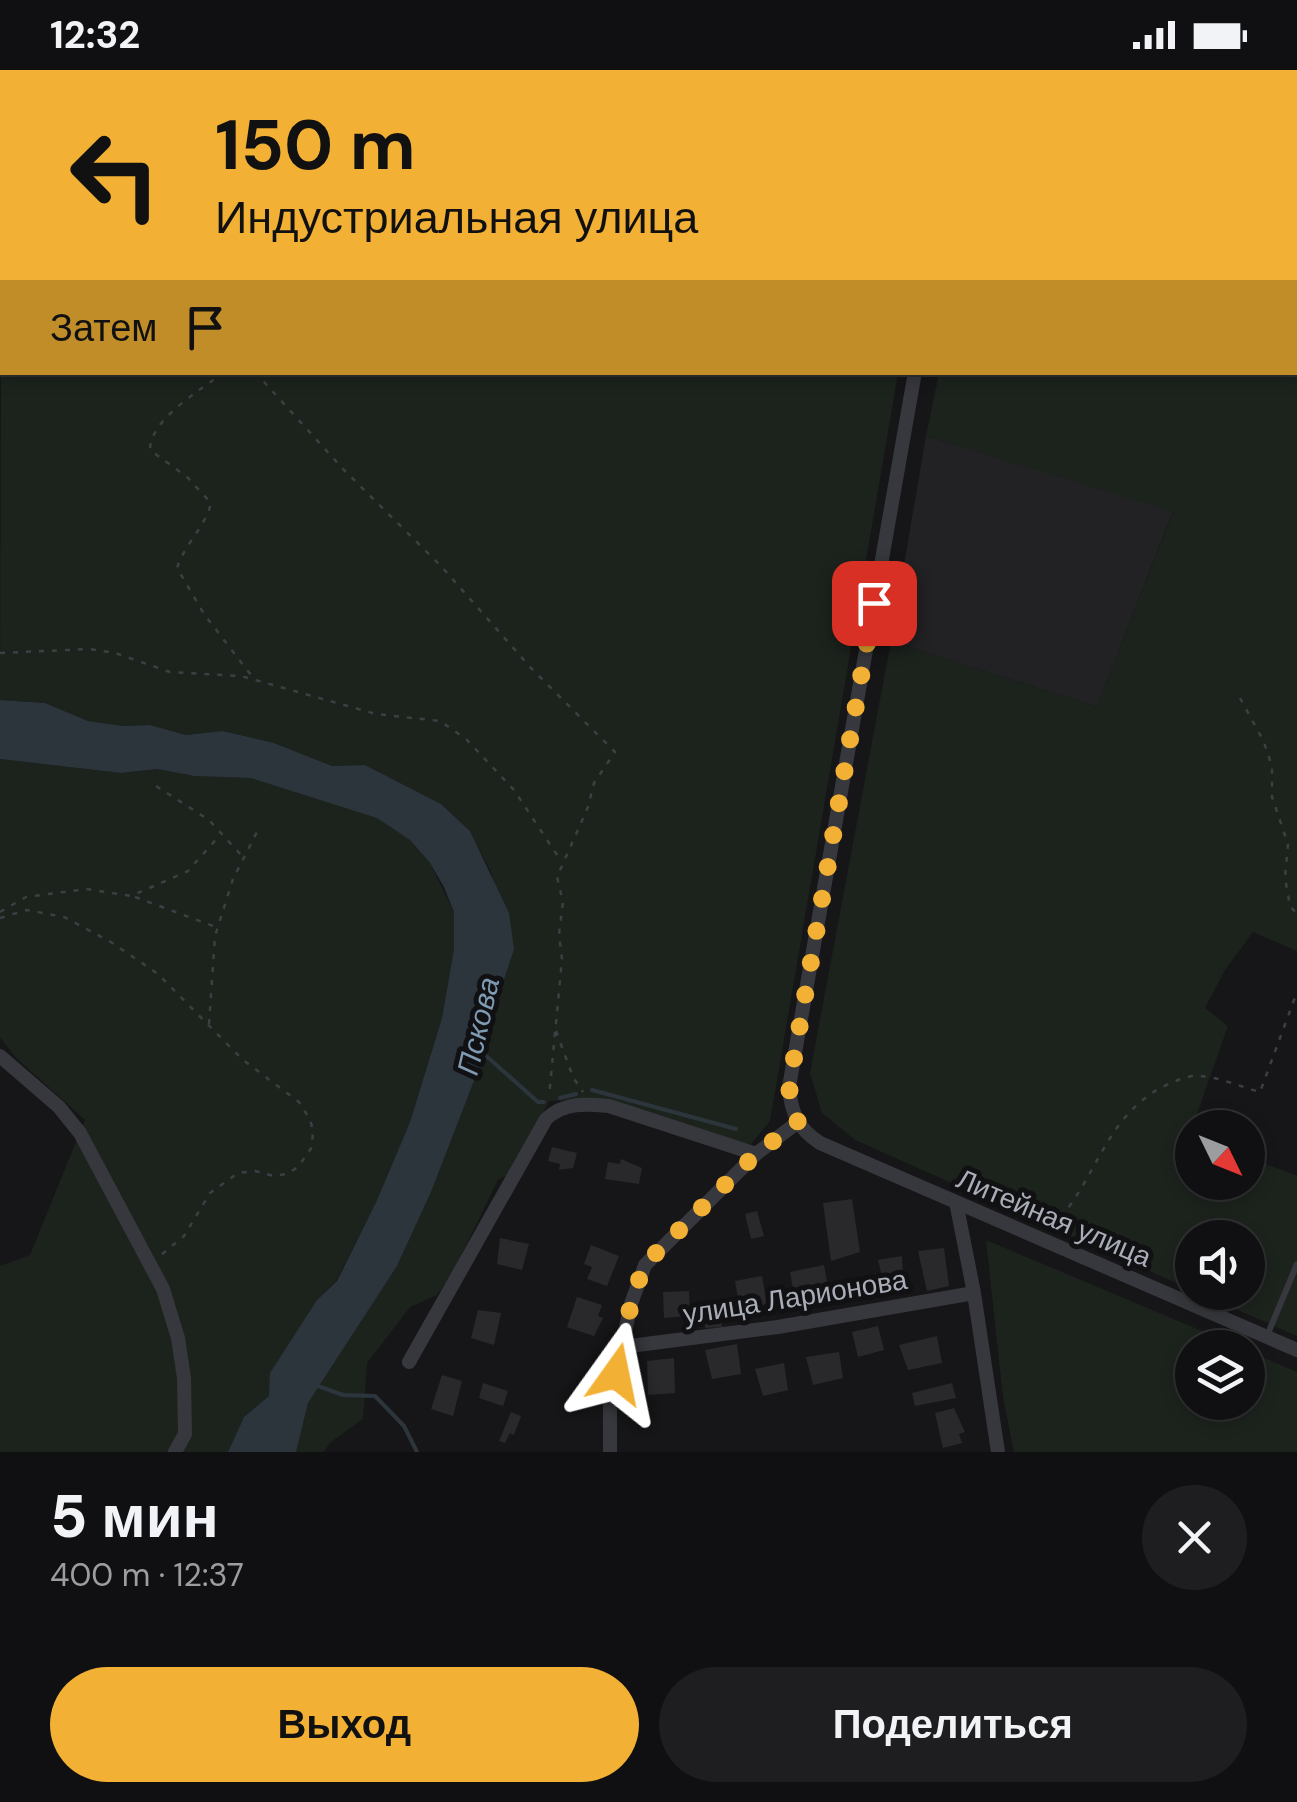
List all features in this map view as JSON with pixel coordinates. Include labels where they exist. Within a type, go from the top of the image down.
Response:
[{"type":"street","points":[[610,1452],[610,1401],[631,1304],[644,1265],[756,1154],[798,1122],[789,1087],[914,375]]},
{"type":"street","points":[[0,1056],[59,1107],[80,1132],[163,1289],[178,1338],[184,1378],[185,1434],[175,1452]]},
{"type":"street","points":[[409,1362],[546,1119],[566,1107],[609,1106],[756,1154]]},
{"type":"street","name":"Литейная улица","points":[[798,1122],[820,1143],[1297,1350]]},
{"type":"street","points":[[956,1202],[998,1452]]},
{"type":"street","name":"улица Ларионова","points":[[622,1347],[778,1327],[974,1294]]},
{"type":"lane","points":[[1266,1337],[1297,1264]]},
{"type":"path","points":[[220,375],[191,394],[159,426],[150,438],[150,450],[187,477],[210,503],[202,528],[177,568],[204,614],[255,680]]},
{"type":"path","points":[[259,375],[344,470],[441,566],[531,668],[615,752],[594,784],[557,877],[563,902],[556,1030],[546,1119]]},
{"type":"path","points":[[0,653],[90,649],[115,653],[170,672],[241,676],[376,714],[440,721],[466,739],[514,790],[562,862]]},
{"type":"path","points":[[1240,698],[1264,742],[1272,767],[1272,797],[1288,844],[1285,878],[1290,906],[1297,914]]},
{"type":"path","points":[[156,786],[209,820],[243,858]]},
{"type":"path","points":[[209,1026],[218,928],[243,858],[257,832]]},
{"type":"path","points":[[131,896],[188,870],[220,835]]},
{"type":"path","points":[[0,912],[26,897],[86,889],[131,896],[218,928]]},
{"type":"path","points":[[0,918],[27,910],[64,916],[158,974],[243,1060],[299,1102],[313,1129],[312,1147],[298,1167],[274,1176],[255,1171],[238,1173],[210,1193],[184,1236],[148,1265]]},
{"type":"path","points":[[1040,1239],[1060,1219],[1114,1128],[1146,1096],[1176,1080],[1198,1075],[1260,1092],[1297,992]]},
{"type":"path","points":[[556,1030],[573,1078],[592,1104]]},
{"type":"shaded area","points":[[1,375],[898,375],[770,1121],[750,1145],[596,1099],[549,1101],[513,1172],[498,1180],[453,1272],[437,1295],[410,1307],[367,1363],[363,1419],[323,1452],[296,1452],[308,1403],[397,1266],[431,1192],[486,1050],[496,1003],[492,874],[470,831],[441,804],[365,765],[332,766],[274,743],[224,731],[186,735],[150,725],[88,721],[45,703],[0,700]]},
{"type":"shaded area","points":[[939,375],[1297,375],[1297,951],[1253,932],[1225,970],[1205,1008],[1228,1026],[1198,1110],[1175,1110],[1175,1200],[1265,1200],[1265,1164],[1297,1176],[1297,1336],[1238,1310],[1265,1310],[1265,1220],[1175,1220],[1175,1282],[855,1140],[822,1113],[810,1073],[891,641],[1097,707],[1173,512],[926,436]]},
{"type":"shaded area","points":[[926,436],[1173,511],[1097,707],[891,641]]},
{"type":"shaded area","points":[[0,759],[121,773],[157,769],[194,776],[251,778],[321,798],[377,818],[410,840],[430,863],[454,912],[454,949],[442,1018],[410,1122],[336,1281],[317,1300],[269,1396],[244,1417],[228,1452],[0,1452],[0,1266],[30,1255],[85,1120],[15,1057],[0,1037]]},
{"type":"shaded area","points":[[986,1240],[1200,1330],[1175,1330],[1175,1420],[1265,1420],[1265,1358],[1297,1372],[1297,1452],[1014,1452],[1003,1397]]},
{"type":"water","name":"Пскова","points":[[0,700],[45,703],[88,721],[150,725],[186,735],[223,731],[274,743],[332,766],[365,765],[441,804],[470,831],[509,913],[514,949],[486,1050],[431,1192],[397,1266],[308,1403],[296,1452],[228,1452],[244,1417],[269,1396],[270,1373],[317,1300],[337,1281],[410,1122],[442,1018],[454,949],[454,912],[430,863],[410,840],[377,818],[251,778],[194,776],[157,769],[121,773],[0,759]]},
{"type":"building","points":[[552,1147],[577,1153],[573,1168],[559,1170],[560,1164],[548,1161]]},
{"type":"building","points":[[621,1159],[642,1168],[639,1184],[605,1179],[608,1162],[620,1164]]},
{"type":"building","points":[[852,1199],[860,1252],[831,1261],[823,1203]]},
{"type":"building","points":[[757,1211],[764,1236],[751,1239],[745,1214]]},
{"type":"building","points":[[500,1238],[529,1244],[522,1270],[497,1264]]},
{"type":"building","points":[[591,1245],[619,1256],[607,1286],[587,1279],[592,1267],[584,1264]]},
{"type":"building","points":[[944,1248],[949,1286],[927,1291],[918,1251]]},
{"type":"building","points":[[902,1256],[903,1277],[883,1281],[878,1260]]},
{"type":"building","points":[[824,1265],[828,1288],[794,1295],[790,1272]]},
{"type":"building","points":[[762,1276],[767,1304],[740,1309],[735,1281]]},
{"type":"building","points":[[689,1291],[690,1316],[664,1318],[663,1292]]},
{"type":"building","points":[[577,1297],[602,1305],[598,1316],[603,1318],[594,1336],[567,1327]]},
{"type":"building","points":[[720,1305],[722,1327],[705,1328],[704,1306]]},
{"type":"building","points":[[478,1310],[501,1313],[494,1345],[471,1338]]},
{"type":"building","points":[[878,1326],[884,1350],[858,1357],[852,1332]]},
{"type":"building","points":[[937,1336],[942,1363],[908,1370],[899,1345]]},
{"type":"building","points":[[737,1344],[741,1374],[712,1379],[705,1350]]},
{"type":"building","points":[[839,1352],[843,1378],[813,1385],[806,1357]]},
{"type":"building","points":[[674,1358],[675,1393],[648,1395],[647,1361]]},
{"type":"building","points":[[784,1363],[788,1390],[763,1396],[755,1369]]},
{"type":"building","points":[[442,1375],[462,1381],[453,1416],[431,1409]]},
{"type":"building","points":[[483,1383],[508,1391],[503,1406],[479,1398]]},
{"type":"building","points":[[952,1383],[956,1398],[915,1406],[912,1393]]},
{"type":"building","points":[[954,1408],[965,1432],[959,1434],[962,1443],[943,1448],[935,1413]]},
{"type":"building","points":[[511,1412],[521,1416],[514,1435],[510,1433],[505,1443],[499,1441]]},
{"type":"waterway","name":"Пскова","points":[[483,1053],[538,1102],[544,1102]]},
{"type":"waterway","points":[[592,1090],[736,1129]]},
{"type":"waterway","points":[[560,1098],[576,1094]]},
{"type":"waterway","points":[[318,1386],[343,1395],[375,1396],[404,1426],[417,1452]]},
{"type":"route","points":[[616,1374],[644,1265],[756,1154],[798,1122],[790,1103],[789,1087],[874,603]]}]
